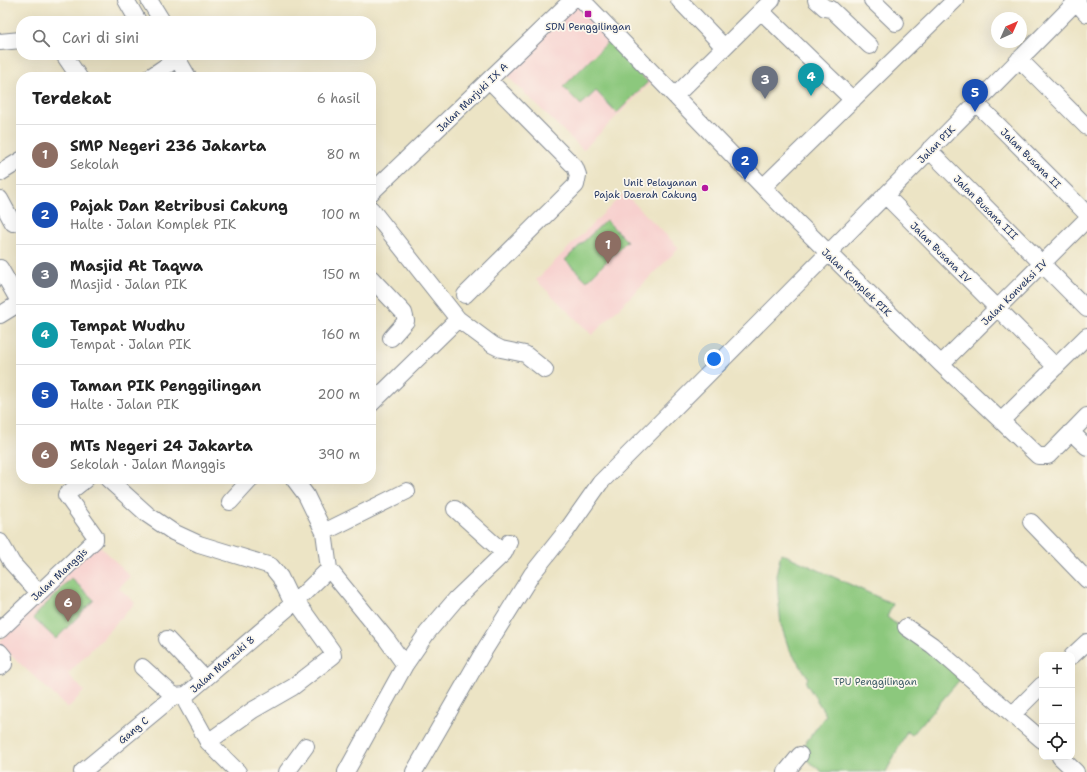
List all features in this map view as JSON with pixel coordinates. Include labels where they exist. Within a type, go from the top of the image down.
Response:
[{"type":"street","points":[[126,0],[135,16]]},
{"type":"street","points":[[149,0],[159,16]]},
{"type":"street","name":"Jalan Marjuki IX A","points":[[376,188],[572,0]]},
{"type":"street","name":"Jalan Komplek PIK","points":[[582,0],[798,223],[941,364],[1038,456],[1048,456],[1071,432]]},
{"type":"street","points":[[678,0],[724,47]]},
{"type":"street","points":[[675,96],[772,0]]},
{"type":"street","points":[[816,0],[825,8],[832,8],[870,46]]},
{"type":"street","points":[[872,0],[896,24]]},
{"type":"street","points":[[764,187],[955,0]]},
{"type":"street","points":[[1077,1],[1087,14]]},
{"type":"street","name":"Jalan PIK","points":[[414,772],[482,654],[532,574],[567,530],[600,483],[1077,1]]},
{"type":"street","points":[[761,11],[853,100]]},
{"type":"street","points":[[0,42],[16,40]]},
{"type":"street","points":[[1019,59],[1087,128]]},
{"type":"street","points":[[67,60],[76,72]]},
{"type":"street","points":[[157,72],[174,60]]},
{"type":"street","points":[[180,60],[186,72]]},
{"type":"street","points":[[465,295],[576,185],[578,175],[575,167],[489,80]]},
{"type":"street","name":"Jalan Busana II","points":[[976,103],[1087,214]]},
{"type":"street","name":"Jalan Busana III","points":[[929,150],[1087,309]]},
{"type":"street","points":[[0,173],[16,163]]},
{"type":"street","name":"Jalan Busana IV","points":[[885,195],[1056,367]]},
{"type":"street","points":[[0,199],[13,223]]},
{"type":"street","points":[[376,215],[458,319],[493,345],[501,349],[525,354],[545,370]]},
{"type":"street","name":"Jalan Konveksi IV","points":[[941,364],[1087,219]]},
{"type":"street","points":[[0,268],[16,294]]},
{"type":"street","points":[[376,283],[406,317],[406,321],[391,338]]},
{"type":"street","points":[[0,315],[16,305]]},
{"type":"street","points":[[376,399],[458,319]]},
{"type":"street","points":[[1001,421],[1087,336]]},
{"type":"street","points":[[1087,416],[1071,432],[1087,447]]},
{"type":"street","name":"Jalan Manggis","points":[[2,624],[95,540],[95,536],[66,495],[80,484]]},
{"type":"street","points":[[114,484],[148,515],[173,532],[199,544],[271,566],[280,577],[295,602],[332,651],[333,656],[293,687],[253,710],[208,742]]},
{"type":"street","points":[[230,502],[246,484]]},
{"type":"street","points":[[299,484],[306,495],[324,532],[329,569],[387,640],[405,665]]},
{"type":"street","points":[[324,532],[407,491]]},
{"type":"street","points":[[346,772],[405,665],[446,609],[507,547],[455,509]]},
{"type":"street","points":[[1031,522],[1087,580]]},
{"type":"street","points":[[0,542],[12,563],[38,593]]},
{"type":"street","name":"Jalan Marzuki 8","points":[[238,772],[208,742],[185,699],[180,695],[204,678],[295,602],[329,569]]},
{"type":"street","points":[[906,627],[932,644],[1039,737]]},
{"type":"street","points":[[167,639],[204,678]]},
{"type":"street","points":[[1075,653],[1087,642]]},
{"type":"street","points":[[0,652],[5,660],[4,664],[0,667]]},
{"type":"street","points":[[142,666],[180,695]]},
{"type":"street","points":[[1013,714],[1039,688]]},
{"type":"street","name":"Gang C","points":[[82,772],[180,695]]},
{"type":"street","points":[[287,772],[306,746]]},
{"type":"street","points":[[786,772],[800,755]]},
{"type":"street","points":[[1063,760],[1076,772]]},
{"type":"shaded area","points":[[577,0],[657,76],[583,150],[505,74]]},
{"type":"shaded area","points":[[624,193],[679,248],[592,335],[536,280]]},
{"type":"shaded area","points":[[96,542],[130,576],[119,588],[135,603],[68,674],[84,691],[68,708],[0,645],[0,641]]},
{"type":"green space","points":[[608,42],[648,82],[617,113],[596,91],[581,105],[563,87]]},
{"type":"green space","points":[[606,220],[627,241],[587,281],[565,260]]},
{"type":"green space","name":"TPU Penggilingan","points":[[781,553],[893,604],[887,617],[963,676],[912,735],[907,731],[886,772],[822,772],[798,753],[826,715],[806,683],[808,677],[789,649],[781,625],[777,572]]},
{"type":"green space","points":[[71,578],[94,600],[56,639],[33,618]]},
{"type":"place","name":"SDN Penggilingan","points":[[588,14]]},
{"type":"place","name":"Tempat Wudhu","points":[[811,96]]},
{"type":"place","name":"Masjid At Taqwa","points":[[765,99]]},
{"type":"place","name":"Taman PIK Penggilingan","points":[[975,112]]},
{"type":"place","name":"Pajak Dan Retribusi Cakung","points":[[745,180]]},
{"type":"place","name":"Unit Pelayanan Pajak Daerah Cakung","points":[[705,188]]},
{"type":"place","name":"SMP Negeri 236 Jakarta","points":[[608,264]]},
{"type":"place","name":"MTs Negeri 24 Jakarta","points":[[68,622]]}]
